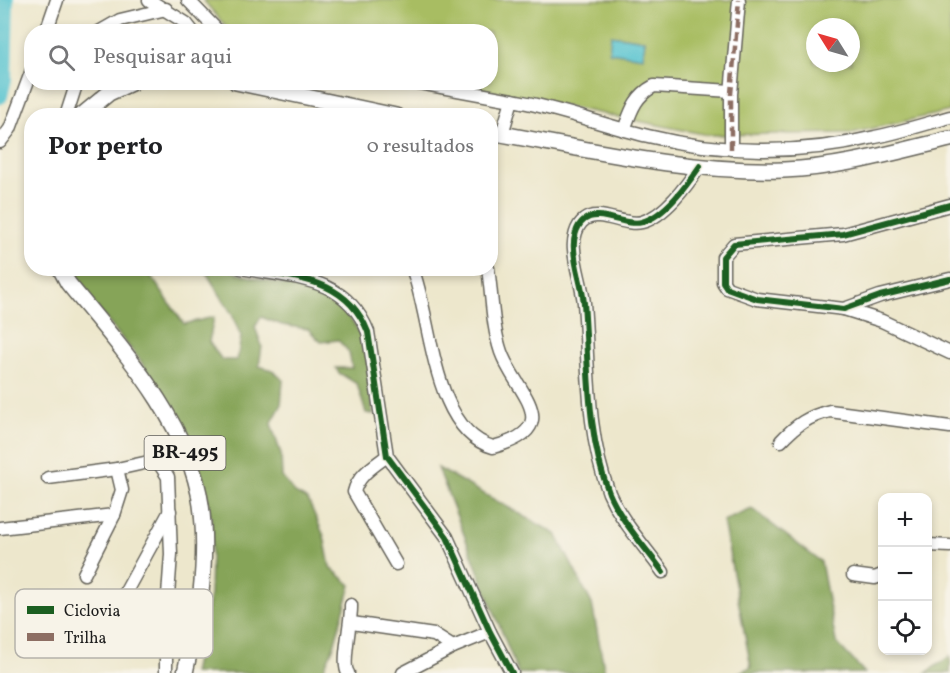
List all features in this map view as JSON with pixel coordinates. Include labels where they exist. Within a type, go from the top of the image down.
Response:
[{"type":"main road","points":[[91,108],[116,90]]},
{"type":"main road","points":[[269,90],[343,108]]},
{"type":"main road","points":[[498,133],[604,153],[700,166],[785,170],[867,159],[950,139]]},
{"type":"main road","name":"BR-495","points":[[64,276],[135,366],[162,408],[192,470],[201,504],[201,589]]},
{"type":"main road","name":"BR-495","points":[[185,673],[188,658]]},
{"type":"street","points":[[49,24],[57,0]]},
{"type":"street","points":[[148,0],[166,9],[184,24]]},
{"type":"street","points":[[188,0],[211,24]]},
{"type":"street","points":[[731,149],[731,91],[739,0]]},
{"type":"street","points":[[113,24],[120,20],[166,9]]},
{"type":"street","points":[[624,130],[636,99],[642,92],[654,86],[731,91]]},
{"type":"street","points":[[0,142],[10,129],[25,90]]},
{"type":"street","points":[[68,108],[74,90]]},
{"type":"street","points":[[458,90],[552,108],[650,137],[731,149],[817,147],[873,138],[950,117]]},
{"type":"street","points":[[498,129],[512,100]]},
{"type":"street","points":[[663,572],[615,505],[602,468],[593,426],[586,365],[582,284],[574,248],[579,226],[585,219],[602,217],[634,224],[648,220],[680,192],[700,166]]},
{"type":"street","points":[[950,205],[843,234],[734,244],[723,257],[723,282],[727,288],[738,294],[757,300],[844,309],[882,321],[950,353]]},
{"type":"street","points":[[283,276],[320,283],[337,291],[361,315],[368,332],[387,456],[447,537],[490,632],[512,673]]},
{"type":"street","points":[[415,276],[420,288],[442,386],[451,407],[472,436],[494,447],[518,440],[529,430],[531,415],[530,402],[506,364],[500,349],[489,276]]},
{"type":"street","points":[[844,309],[880,296],[950,279]]},
{"type":"street","points":[[781,441],[798,423],[814,415],[830,411],[950,427]]},
{"type":"street","points":[[387,456],[364,474],[356,484],[354,492],[396,564]]},
{"type":"street","points":[[48,478],[117,469],[153,461],[159,463],[168,477],[171,510],[169,589]]},
{"type":"street","points":[[84,574],[114,515],[122,490],[117,469]]},
{"type":"street","points":[[127,589],[171,510]]},
{"type":"street","points":[[0,528],[114,515]]},
{"type":"street","points":[[932,545],[950,546]]},
{"type":"street","points":[[854,575],[878,577]]},
{"type":"street","points":[[348,673],[344,665],[352,623],[351,605]]},
{"type":"street","points":[[352,623],[434,635],[453,647]]},
{"type":"street","points":[[403,673],[453,647],[490,632]]},
{"type":"street","points":[[166,658],[166,673]]},
{"type":"green space","points":[[203,0],[950,0],[950,111],[852,133],[708,135],[484,90],[498,90],[498,24],[224,24]]},
{"type":"green space","points":[[72,276],[151,276],[184,324],[214,317],[209,342],[222,360],[237,360],[241,337],[232,314],[208,276],[248,276],[306,291],[337,306],[359,332],[368,361],[373,414],[366,413],[357,384],[339,373],[336,368],[352,368],[349,352],[338,340],[321,342],[308,329],[282,325],[261,317],[255,327],[262,346],[259,366],[272,370],[283,380],[281,406],[271,424],[281,454],[282,477],[295,493],[308,500],[324,536],[330,567],[351,585],[334,646],[322,673],[193,673],[196,658],[213,658],[213,589],[210,589],[212,525],[203,479],[174,416],[140,360]]},
{"type":"green space","points":[[438,468],[556,534],[592,604],[605,673],[518,673]]},
{"type":"green space","points":[[752,509],[821,562],[836,642],[865,673],[738,673],[751,667],[723,521]]},
{"type":"green space","points":[[950,656],[950,673],[926,673]]},
{"type":"water","points":[[611,35],[645,40],[643,57],[609,52]]},
{"type":"waterway","points":[[0,96],[4,79],[6,0]]},
{"type":"marked path","points":[[731,149],[731,94],[739,0]]},
{"type":"cycle path","points":[[663,572],[620,514],[609,493],[602,470],[592,423],[584,303],[574,242],[579,226],[590,217],[597,216],[635,223],[651,219],[675,199],[700,166]]},
{"type":"cycle path","points":[[950,205],[843,234],[734,244],[723,257],[723,282],[727,288],[757,299],[844,309],[880,296],[950,279]]},
{"type":"cycle path","points":[[287,276],[316,283],[332,290],[346,300],[358,314],[368,332],[387,456],[447,537],[490,632],[512,673]]}]
